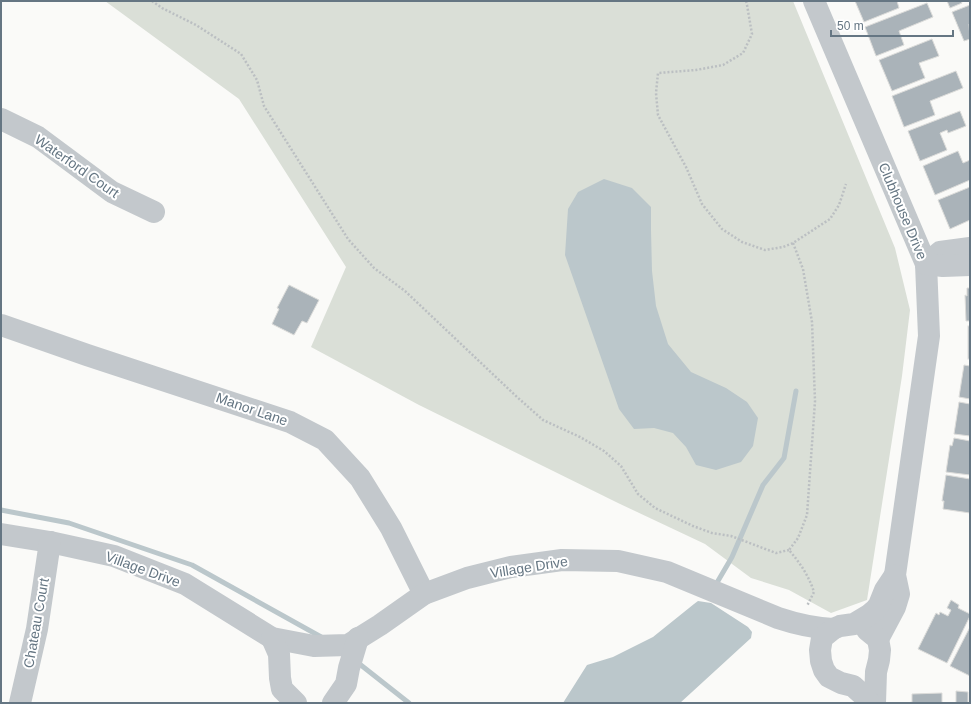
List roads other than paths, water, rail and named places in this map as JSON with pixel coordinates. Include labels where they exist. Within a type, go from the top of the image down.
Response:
[{"type":"street","name":"Clubhouse Drive","points":[[814,1],[926,264],[929,336],[895,575],[899,594],[895,607],[878,639]]},
{"type":"street","name":"Waterford Court","points":[[1,119],[38,137],[112,192],[154,212]]},
{"type":"street","points":[[926,264],[940,252],[970,248]]},
{"type":"street","points":[[926,264],[942,266],[970,265]]},
{"type":"street","name":"Manor Lane","points":[[1,325],[290,422],[325,440],[360,478],[391,528],[424,594]]},
{"type":"street","name":"Village Drive","points":[[1,534],[50,542],[114,556],[185,584],[272,638],[314,646],[348,645],[380,625],[424,594],[467,578],[511,567],[562,560],[618,561],[667,572],[795,624],[832,629]]},
{"type":"street","name":"Chateau Court","points":[[20,703],[37,628],[50,542]]},
{"type":"street","name":"Clubhouse Drive","points":[[832,629],[854,624],[875,610],[885,590],[895,575]]},
{"type":"street","name":"Village Drive","points":[[778,618],[808,642],[821,661]]},
{"type":"street","points":[[854,624],[863,627],[878,639],[880,660],[876,672],[874,703]]},
{"type":"street","points":[[832,629],[822,638],[820,650],[824,670],[829,677],[840,683],[853,686],[870,703]]},
{"type":"street","points":[[272,638],[279,654],[282,689],[296,703]]},
{"type":"street","points":[[333,703],[346,684],[358,638]]},
{"type":"street","points":[[280,678],[289,654],[302,644]]},
{"type":"street","points":[[324,646],[336,654],[342,661],[347,678]]},
{"type":"street","points":[[853,686],[864,682],[876,672]]},
{"type":"waterway","points":[[715,586],[732,557],[763,485],[784,458],[796,391]]},
{"type":"waterway","points":[[1,510],[69,523],[192,565],[323,638]]},
{"type":"waterway","points":[[357,662],[409,703]]}]
